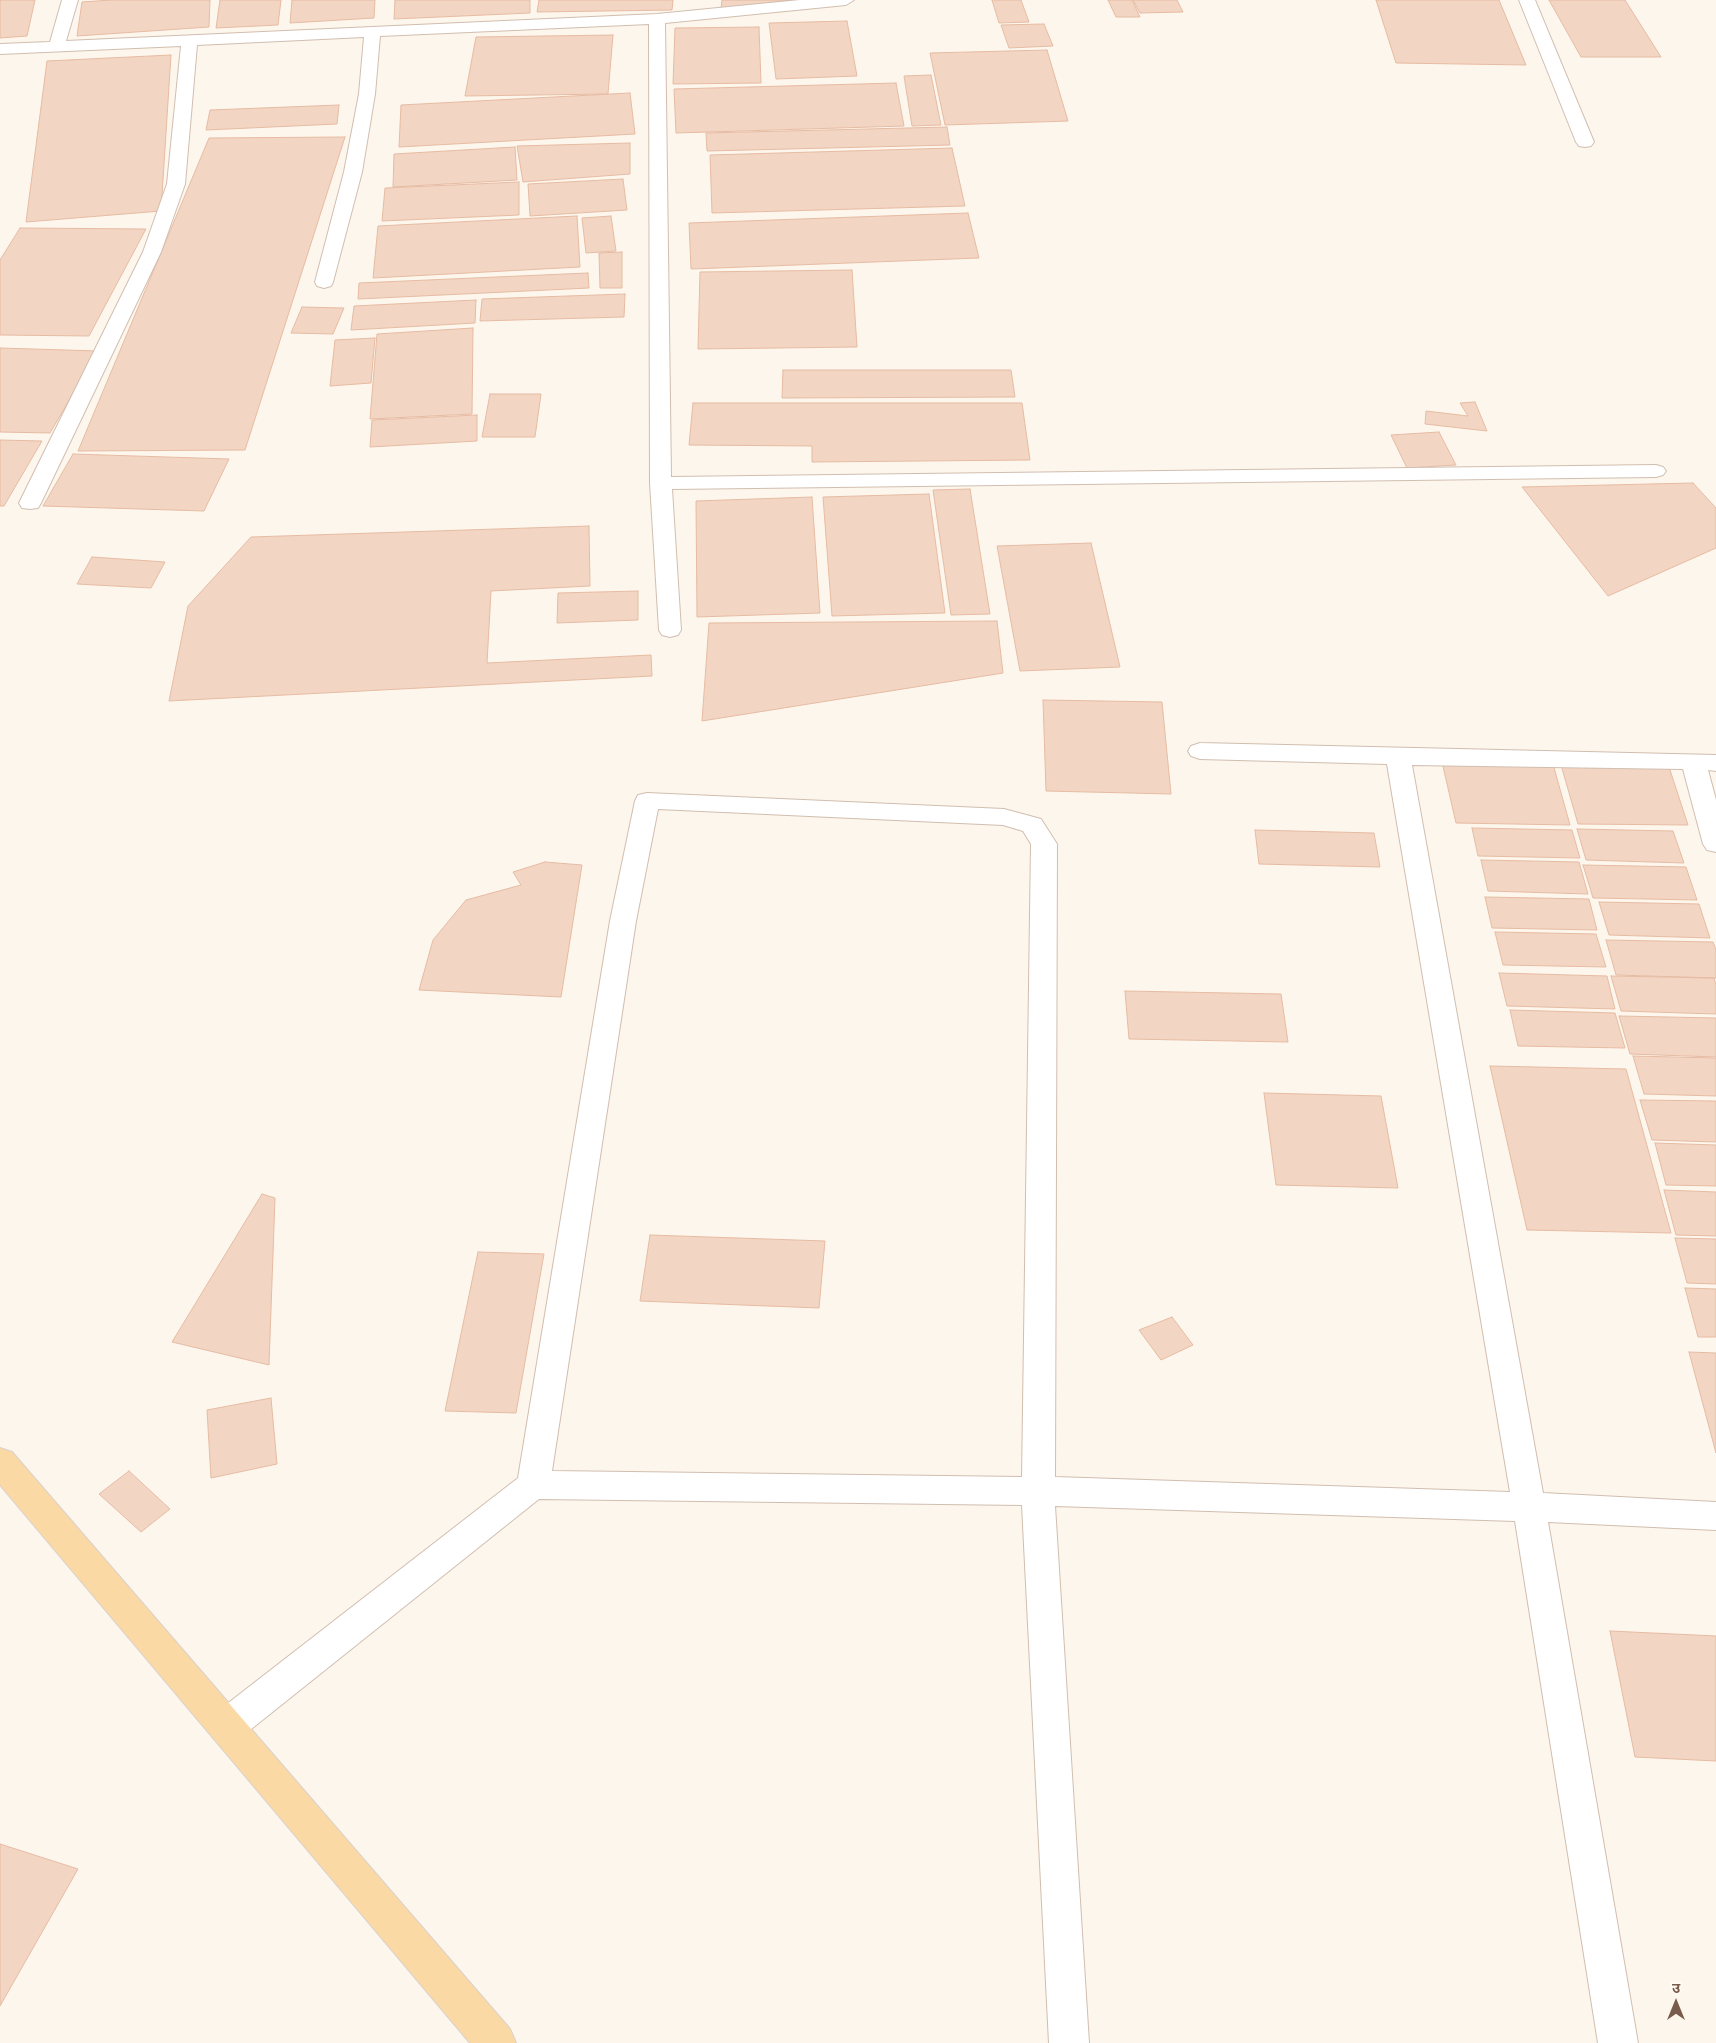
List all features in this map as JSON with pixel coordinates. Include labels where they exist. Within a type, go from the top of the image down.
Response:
[{"type":"main road","points":[[0,1462],[496,2043]]},
{"type":"street","points":[[57,46],[70,0]]},
{"type":"street","points":[[0,48],[657,19],[846,0]]},
{"type":"street","points":[[1527,0],[1585,142]]},
{"type":"street","points":[[657,19],[661,483],[670,630]]},
{"type":"street","points":[[324,282],[353,172],[367,94],[372,32]]},
{"type":"street","points":[[30,503],[152,252],[176,184],[189,40]]},
{"type":"street","points":[[661,483],[1656,471]]},
{"type":"street","points":[[1200,751],[1398,757],[1704,762],[1716,844]]},
{"type":"street","points":[[1398,757],[1529,1506],[1618,2043]]},
{"type":"street","points":[[533,1485],[621,931],[647,801],[1004,817],[1032,825],[1044,844],[1038,1491],[1069,2043]]},
{"type":"street","points":[[227,1726],[533,1485],[1038,1491],[1529,1506],[1716,1516]]},
{"type":"building","points":[[0,0],[35,0],[27,36],[0,38]]},
{"type":"building","points":[[111,0],[210,0],[209,27],[77,36],[82,2]]},
{"type":"building","points":[[220,0],[281,0],[278,25],[216,28]]},
{"type":"building","points":[[292,0],[375,0],[374,18],[290,23]]},
{"type":"building","points":[[395,0],[530,0],[530,13],[394,19]]},
{"type":"building","points":[[539,0],[673,0],[672,10],[537,12]]},
{"type":"building","points":[[722,0],[794,0],[721,9]]},
{"type":"building","points":[[992,0],[1021,0],[1029,22],[999,23]]},
{"type":"building","points":[[1108,0],[1132,0],[1140,17],[1116,17]]},
{"type":"building","points":[[1133,0],[1177,0],[1183,12],[1140,13]]},
{"type":"building","points":[[1376,0],[1499,0],[1526,65],[1396,63]]},
{"type":"building","points":[[1549,0],[1625,0],[1661,57],[1581,57]]},
{"type":"building","points":[[847,21],[857,76],[776,79],[769,23]]},
{"type":"building","points":[[1044,24],[1053,46],[1009,48],[1001,25]]},
{"type":"building","points":[[759,27],[761,83],[673,84],[675,28]]},
{"type":"building","points":[[613,35],[608,94],[465,96],[476,37]]},
{"type":"building","points":[[1047,50],[1068,121],[945,125],[930,53]]},
{"type":"building","points":[[171,55],[161,211],[26,222],[47,61]]},
{"type":"building","points":[[931,75],[941,125],[912,126],[904,76]]},
{"type":"building","points":[[896,83],[904,126],[676,133],[674,89]]},
{"type":"building","points":[[630,93],[635,134],[399,147],[401,105]]},
{"type":"building","points":[[339,105],[337,124],[206,130],[210,110]]},
{"type":"building","points":[[947,127],[950,145],[707,151],[706,133]]},
{"type":"building","points":[[345,137],[245,450],[78,451],[209,138]]},
{"type":"building","points":[[630,143],[630,174],[523,182],[517,146]]},
{"type":"building","points":[[515,147],[517,180],[393,187],[394,154]]},
{"type":"building","points":[[952,148],[965,206],[712,213],[710,155]]},
{"type":"building","points":[[623,179],[627,210],[530,216],[528,184]]},
{"type":"building","points":[[519,182],[519,215],[382,221],[385,188]]},
{"type":"building","points":[[968,213],[979,258],[691,269],[689,223]]},
{"type":"building","points":[[577,216],[580,267],[373,278],[378,226]]},
{"type":"building","points":[[611,216],[616,251],[586,253],[582,218]]},
{"type":"building","points":[[20,228],[146,229],[89,336],[0,335],[0,260]]},
{"type":"building","points":[[622,252],[622,288],[600,288],[599,253]]},
{"type":"building","points":[[852,270],[857,347],[698,349],[700,272]]},
{"type":"building","points":[[588,273],[589,288],[358,299],[359,283]]},
{"type":"building","points":[[625,294],[624,317],[480,321],[482,299]]},
{"type":"building","points":[[476,300],[475,323],[351,330],[354,306]]},
{"type":"building","points":[[302,307],[344,308],[333,334],[291,333]]},
{"type":"building","points":[[473,328],[472,414],[370,419],[377,334]]},
{"type":"building","points":[[375,338],[371,383],[330,386],[335,340]]},
{"type":"building","points":[[0,348],[98,351],[50,433],[0,432]]},
{"type":"building","points":[[783,370],[1011,370],[1015,397],[782,398]]},
{"type":"building","points":[[490,394],[541,394],[535,437],[482,437]]},
{"type":"building","points":[[1475,402],[1487,431],[1425,424],[1426,411],[1468,416],[1460,403]]},
{"type":"building","points":[[693,403],[1022,403],[1030,460],[812,462],[812,446],[689,445]]},
{"type":"building","points":[[477,415],[477,441],[370,447],[372,420]]},
{"type":"building","points":[[1439,432],[1456,465],[1407,468],[1391,435]]},
{"type":"building","points":[[0,440],[42,441],[4,506],[0,506]]},
{"type":"building","points":[[73,454],[229,459],[204,511],[43,506]]},
{"type":"building","points":[[1693,483],[1716,508],[1716,548],[1608,596],[1522,487]]},
{"type":"building","points":[[970,489],[990,614],[951,615],[933,490]]},
{"type":"building","points":[[929,494],[945,613],[832,616],[823,497]]},
{"type":"building","points":[[812,497],[820,613],[697,617],[696,501]]},
{"type":"building","points":[[589,526],[590,586],[491,591],[487,663],[651,655],[652,676],[169,701],[188,606],[251,537]]},
{"type":"building","points":[[1091,543],[1120,667],[1020,671],[997,546]]},
{"type":"building","points":[[92,557],[165,562],[151,588],[77,584]]},
{"type":"building","points":[[638,591],[638,620],[557,623],[558,593]]},
{"type":"building","points":[[997,621],[1003,673],[702,721],[709,623]]},
{"type":"building","points":[[1043,700],[1162,702],[1171,794],[1046,791]]},
{"type":"building","points":[[1442,762],[1553,764],[1570,825],[1456,823]]},
{"type":"building","points":[[1561,765],[1669,767],[1688,825],[1578,824]]},
{"type":"building","points":[[1472,828],[1572,830],[1580,858],[1478,856]]},
{"type":"building","points":[[1577,829],[1673,831],[1684,863],[1586,860]]},
{"type":"building","points":[[1255,830],[1374,833],[1380,867],[1259,864]]},
{"type":"building","points":[[1481,860],[1579,862],[1588,894],[1488,891]]},
{"type":"building","points":[[545,862],[582,865],[561,997],[419,990],[433,940],[466,900],[521,885],[513,872]]},
{"type":"building","points":[[1583,865],[1686,867],[1697,900],[1593,898]]},
{"type":"building","points":[[1485,897],[1589,899],[1597,930],[1492,928]]},
{"type":"building","points":[[1599,902],[1699,904],[1710,938],[1609,935]]},
{"type":"building","points":[[1495,932],[1596,934],[1606,967],[1503,965]]},
{"type":"building","points":[[1606,940],[1713,942],[1716,950],[1716,978],[1616,975]]},
{"type":"building","points":[[1499,973],[1607,976],[1615,1009],[1507,1006]]},
{"type":"building","points":[[1611,976],[1714,978],[1716,985],[1716,1014],[1621,1011]]},
{"type":"building","points":[[1125,991],[1281,994],[1288,1042],[1129,1039]]},
{"type":"building","points":[[1510,1010],[1615,1013],[1625,1048],[1518,1046]]},
{"type":"building","points":[[1619,1016],[1716,1018],[1716,1057],[1630,1054]]},
{"type":"building","points":[[1633,1056],[1716,1058],[1716,1096],[1644,1094]]},
{"type":"building","points":[[1490,1066],[1626,1069],[1671,1233],[1527,1230]]},
{"type":"building","points":[[1264,1093],[1381,1096],[1398,1188],[1276,1185]]},
{"type":"building","points":[[1640,1100],[1716,1101],[1716,1142],[1652,1140]]},
{"type":"building","points":[[1655,1143],[1716,1145],[1716,1186],[1666,1185]]},
{"type":"building","points":[[1664,1190],[1716,1192],[1716,1236],[1676,1235]]},
{"type":"building","points":[[262,1194],[275,1198],[269,1365],[172,1342]]},
{"type":"building","points":[[650,1235],[825,1241],[819,1308],[640,1301]]},
{"type":"building","points":[[1675,1238],[1716,1239],[1716,1284],[1687,1283]]},
{"type":"building","points":[[478,1252],[544,1254],[516,1413],[445,1411]]},
{"type":"building","points":[[1685,1288],[1716,1289],[1716,1337],[1698,1337]]},
{"type":"building","points":[[1172,1317],[1193,1345],[1161,1360],[1139,1330]]},
{"type":"building","points":[[1689,1352],[1716,1353],[1716,1453]]},
{"type":"building","points":[[271,1398],[277,1464],[211,1478],[207,1410]]},
{"type":"building","points":[[129,1471],[170,1509],[141,1532],[99,1494]]},
{"type":"building","points":[[1610,1631],[1716,1636],[1716,1761],[1635,1757]]},
{"type":"building","points":[[0,1844],[78,1869],[0,2006]]}]
